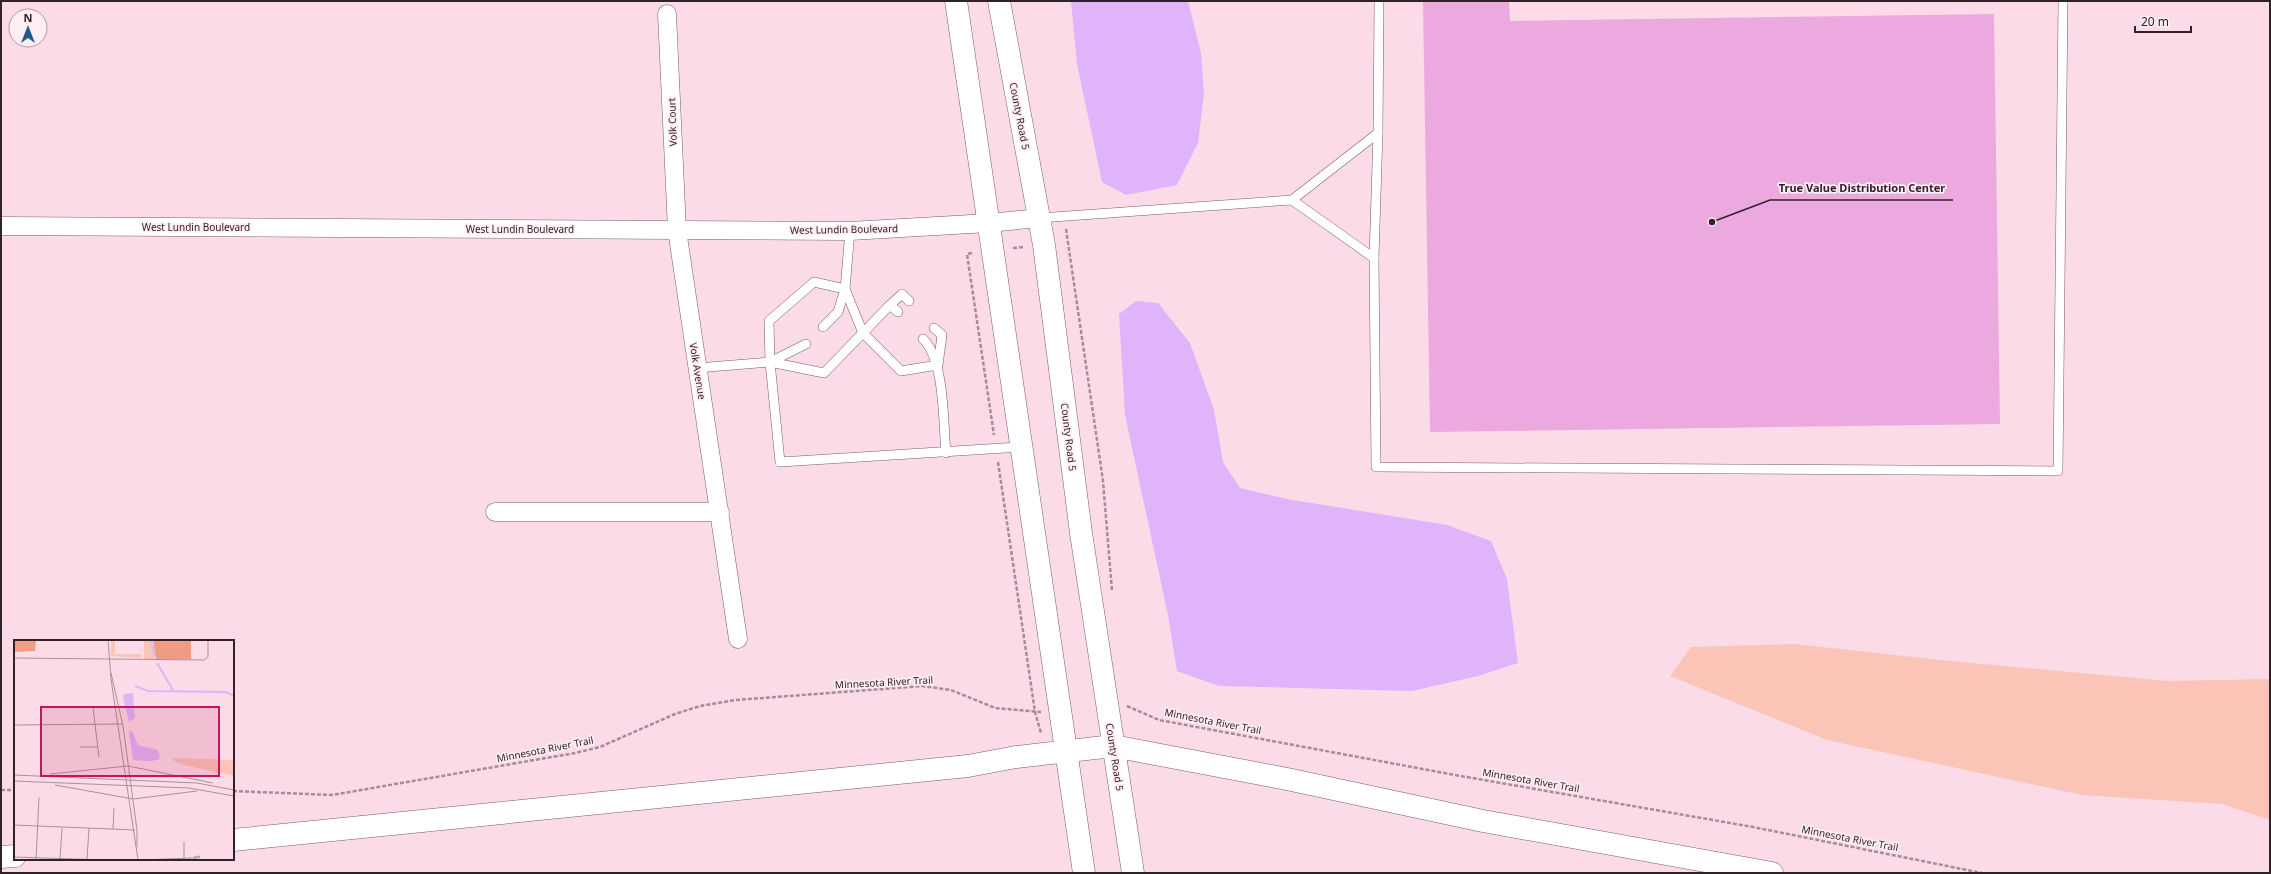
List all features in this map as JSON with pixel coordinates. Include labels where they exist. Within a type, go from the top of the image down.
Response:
[{"type":"main road","points":[[956,1],[1020,447],[1084,873]]},
{"type":"main road","name":"County Road 5","points":[[999,1],[1039,218],[1081,533],[1133,873]]},
{"type":"main road","points":[[234,840],[968,766],[1016,757],[1113,746],[1287,779],[1483,821],[1772,873]]},
{"type":"main road","points":[[1,857],[14,856]]},
{"type":"street","name":"Volk Court","points":[[667,14],[677,230]]},
{"type":"street","name":"West Lundin Boulevard","points":[[1,226],[850,231],[988,223],[1039,218]]},
{"type":"street","name":"Volk Avenue","points":[[677,230],[738,639]]},
{"type":"street","points":[[495,512],[720,512]]},
{"type":"lane","points":[[1379,1],[1378,132],[1374,258],[1376,467],[2058,471],[2063,1]]},
{"type":"lane","points":[[1039,218],[1292,200],[1378,132]]},
{"type":"lane","points":[[1292,200],[1374,258]]},
{"type":"lane","points":[[823,327],[838,312],[845,289],[850,231]]},
{"type":"lane","points":[[845,289],[814,282],[769,321],[770,362],[780,462],[946,453],[1020,447]]},
{"type":"lane","points":[[845,289],[863,333],[901,371],[938,365]]},
{"type":"lane","points":[[697,368],[770,362],[824,373],[902,294],[909,301]]},
{"type":"lane","points":[[890,305],[898,312]]},
{"type":"lane","points":[[934,328],[942,335],[938,365],[946,453]]},
{"type":"lane","points":[[923,339],[930,346],[938,365]]},
{"type":"lane","points":[[770,362],[806,344]]},
{"type":"path","name":"Minnesota River Trail","points":[[234,791],[332,795],[575,753],[600,747],[687,710],[736,700],[922,686],[951,690],[995,708],[1060,714]]},
{"type":"path","name":"Minnesota River Trail","points":[[1108,709],[1128,706],[1159,720],[1455,775],[1753,827],[1982,873]]},
{"type":"path","points":[[1,790],[14,790]]},
{"type":"shaded area","points":[[1071,1],[1188,1],[1201,53],[1204,94],[1198,143],[1177,185],[1126,195],[1102,182],[1077,64]]},
{"type":"shaded area","points":[[1136,301],[1158,303],[1190,343],[1214,410],[1223,462],[1240,488],[1287,499],[1447,525],[1491,541],[1507,579],[1518,663],[1478,676],[1412,691],[1219,686],[1177,671],[1168,615],[1125,415],[1119,314]]},
{"type":"shaded area","points":[[1795,644],[1949,661],[2168,681],[2270,679],[2270,820],[2222,804],[2082,795],[1827,740],[1670,676],[1691,647]]},
{"type":"building","points":[[1423,1],[1509,1],[1510,21],[1994,14],[2000,424],[1430,432]]},
{"type":"place","name":"True Value Distribution Center","points":[[1712,222]]}]
